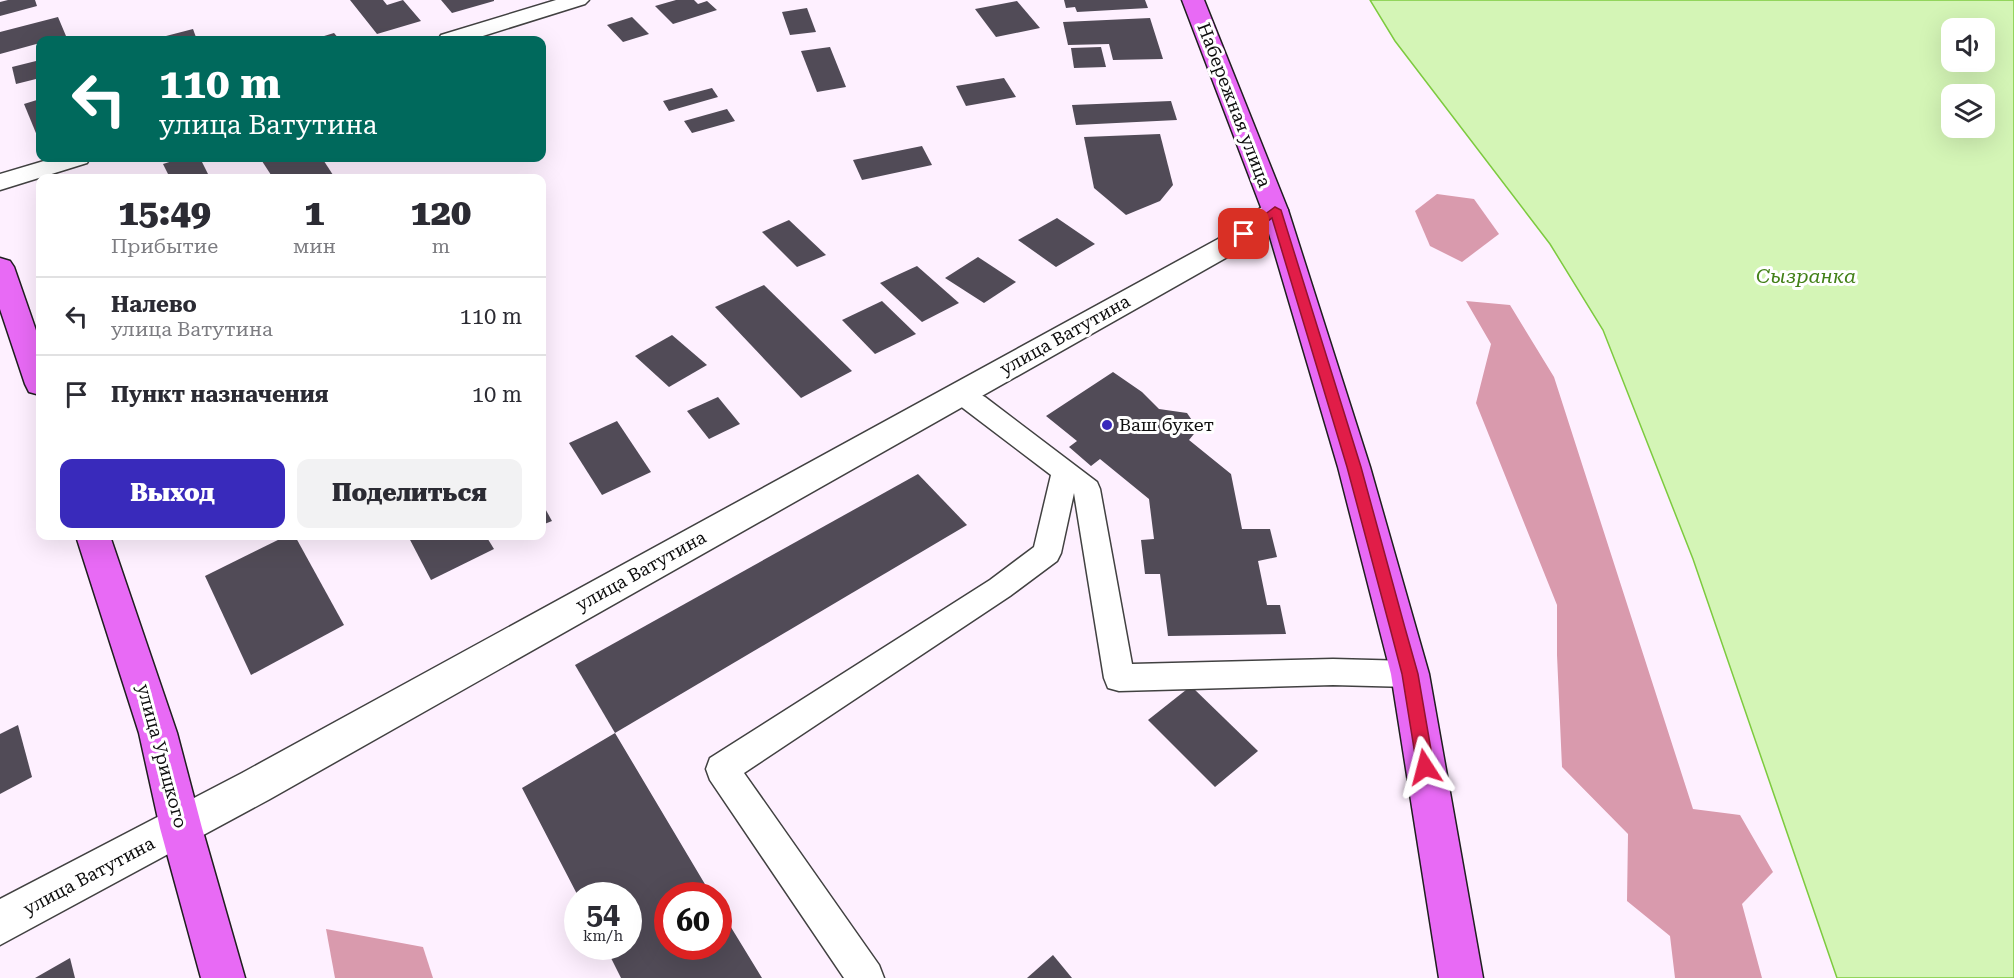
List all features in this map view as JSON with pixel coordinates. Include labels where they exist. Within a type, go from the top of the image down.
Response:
[{"type":"main road","name":"Набережная улица","points":[[1193,0],[1275,210],[1354,467],[1410,674],[1461,978]]},
{"type":"main road","points":[[0,267],[36,372]]},
{"type":"main road","name":"улица Урицкого","points":[[94,540],[158,733],[181,828],[224,978]]},
{"type":"street","points":[[462,36],[578,0]]},
{"type":"street","points":[[0,182],[65,162]]},
{"type":"street","name":"улица Ватутина","points":[[0,923],[181,828],[1228,245],[1275,210]]},
{"type":"lane","points":[[960,393],[1087,489],[1119,678],[1333,672],[1410,674]]},
{"type":"lane","points":[[866,978],[722,769],[1000,588],[1047,553],[1065,471]]},
{"type":"shaded area","points":[[1437,194],[1474,199],[1499,234],[1462,262],[1430,246],[1415,211]]},
{"type":"shaded area","points":[[1466,301],[1510,305],[1554,377],[1693,809],[1740,815],[1773,872],[1742,904],[1762,978],[1675,978],[1670,936],[1627,901],[1628,834],[1562,767],[1557,605],[1476,403],[1491,344]]},
{"type":"shaded area","points":[[326,929],[423,947],[433,978],[335,978]]},
{"type":"water","name":"Сызранка","points":[[1370,0],[2014,0],[2014,978],[1837,978],[1693,559],[1603,330],[1550,244],[1395,41]]},
{"type":"building","points":[[35,0],[37,6],[0,16],[0,2]]},
{"type":"building","points":[[350,0],[383,0],[387,5],[403,0],[421,21],[377,34]]},
{"type":"building","points":[[441,0],[494,0],[494,1],[452,13]]},
{"type":"building","points":[[676,0],[694,0],[698,4],[707,1],[717,10],[673,24],[655,6]]},
{"type":"building","points":[[1064,0],[1145,0],[1148,8],[1077,12],[1075,7],[1066,8]]},
{"type":"building","points":[[1017,1],[1040,28],[996,37],[975,9]]},
{"type":"building","points":[[807,8],[816,32],[790,35],[782,12]]},
{"type":"building","points":[[58,17],[66,36],[36,36],[36,44],[0,54],[0,32]]},
{"type":"building","points":[[632,17],[649,34],[623,42],[607,25]]},
{"type":"building","points":[[1150,18],[1163,59],[1113,60],[1109,44],[1068,45],[1063,22]]},
{"type":"building","points":[[193,29],[196,36],[166,36]]},
{"type":"building","points":[[830,47],[846,87],[817,92],[801,51]]},
{"type":"building","points":[[1101,47],[1106,67],[1074,68],[1071,48]]},
{"type":"building","points":[[36,61],[36,79],[16,84],[12,67]]},
{"type":"building","points":[[1004,78],[1016,97],[966,106],[956,86]]},
{"type":"building","points":[[712,88],[718,97],[669,111],[663,101]]},
{"type":"building","points":[[36,100],[36,133],[24,104]]},
{"type":"building","points":[[1171,101],[1177,120],[1076,125],[1072,105]]},
{"type":"building","points":[[727,109],[735,121],[692,133],[684,121]]},
{"type":"building","points":[[1160,134],[1173,185],[1160,201],[1126,215],[1094,188],[1084,137]]},
{"type":"building","points":[[922,146],[932,165],[862,180],[853,160]]},
{"type":"building","points":[[202,162],[208,174],[168,174],[163,164]]},
{"type":"building","points":[[263,162],[325,162],[332,174],[270,174]]},
{"type":"building","points":[[1057,218],[1095,244],[1056,267],[1018,240]]},
{"type":"building","points":[[789,220],[826,255],[797,267],[762,232]]},
{"type":"building","points":[[978,257],[1016,282],[984,303],[945,278]]},
{"type":"building","points":[[917,266],[959,303],[922,322],[880,283]]},
{"type":"building","points":[[764,285],[852,371],[801,398],[715,307]]},
{"type":"building","points":[[882,301],[916,334],[875,354],[842,320]]},
{"type":"building","points":[[672,335],[707,365],[669,387],[635,356]]},
{"type":"building","points":[[1113,372],[1142,392],[1159,409],[1187,413],[1198,429],[1189,440],[1231,474],[1242,529],[1270,529],[1277,557],[1258,561],[1267,605],[1280,605],[1286,634],[1168,636],[1160,574],[1145,574],[1141,540],[1154,539],[1149,499],[1100,459],[1091,466],[1069,447],[1077,441],[1046,416]]},
{"type":"building","points":[[718,397],[740,424],[709,439],[687,411]]},
{"type":"building","points":[[617,421],[651,472],[602,495],[569,443]]},
{"type":"building","points":[[918,474],[967,525],[615,733],[575,665]]},
{"type":"building","points":[[546,510],[552,521],[546,523]]},
{"type":"building","points":[[278,540],[297,540],[344,625],[251,675],[205,576]]},
{"type":"building","points":[[410,540],[488,540],[494,549],[431,580]]},
{"type":"building","points":[[1191,686],[1258,751],[1215,787],[1148,720]]},
{"type":"building","points":[[18,725],[32,777],[0,794],[0,734]]},
{"type":"building","points":[[615,733],[704,882],[654,882],[654,960],[732,960],[732,929],[762,978],[621,978],[612,960],[642,960],[642,882],[571,882],[522,788]]},
{"type":"building","points":[[1053,955],[1072,978],[1027,978]]},
{"type":"building","points":[[70,958],[75,978],[35,978]]},
{"type":"place","name":"Ваш букет","points":[[1107,425]]},
{"type":"route","points":[[1244,234],[1275,210],[1354,467],[1398,628],[1410,674],[1425,767]]}]
